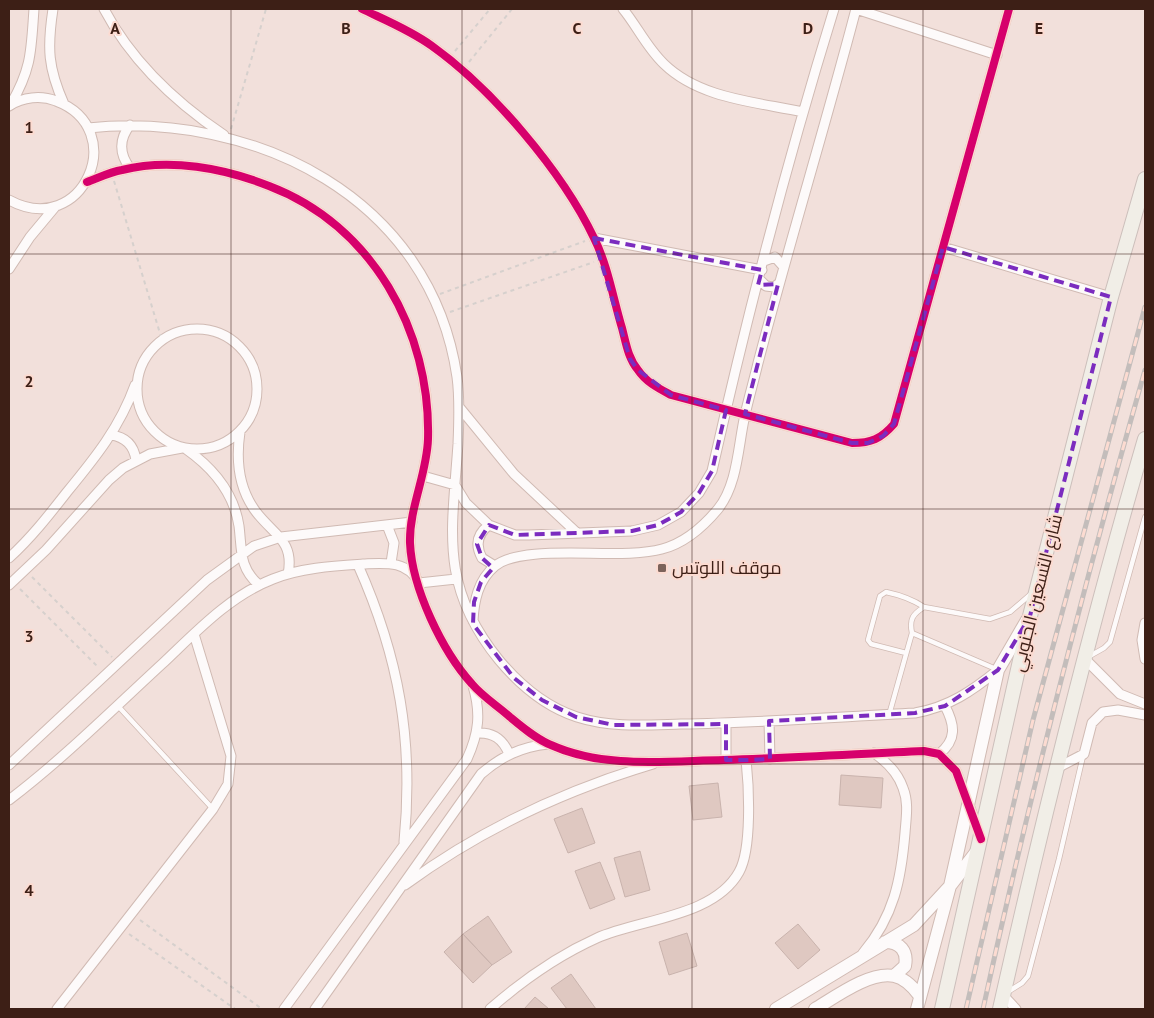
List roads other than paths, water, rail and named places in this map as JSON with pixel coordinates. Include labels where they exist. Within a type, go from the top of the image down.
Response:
[{"type":"main road","name":"شارع التسعين الجنوبي","points":[[942,1009],[1036,590],[1111,297],[1145,179]]},
{"type":"main road","points":[[1000,1009],[1057,768],[1110,557],[1145,439]]},
{"type":"street","points":[[10,105],[24,82],[29,66],[34,9]]},
{"type":"street","points":[[53,9],[48,58],[53,80],[64,104]]},
{"type":"street","points":[[104,9],[124,42],[146,70],[178,101],[228,138]]},
{"type":"street","points":[[362,9],[412,34],[448,58],[511,119],[542,156],[570,196],[594,238],[603,260],[630,359],[647,380],[671,395],[852,443],[868,443],[883,436],[894,424],[1010,9]]},
{"type":"street","points":[[623,9],[664,64],[683,79],[706,90],[803,112]]},
{"type":"street","points":[[423,476],[455,485],[471,509],[489,525],[515,534],[632,531],[658,525],[681,512],[699,494],[712,471],[803,112],[834,9]]},
{"type":"street","points":[[473,624],[474,602],[481,582],[495,566],[505,560],[529,555],[639,554],[663,549],[685,539],[704,525],[720,506],[731,485],[745,414],[778,284],[856,9],[997,55]]},
{"type":"street","points":[[9,200],[20,206],[38,210],[55,207],[73,197],[86,182],[92,169],[94,155],[88,128],[82,119],[64,104],[38,97],[10,105]]},
{"type":"street","points":[[88,128],[130,125],[192,130],[261,148],[323,177],[350,195],[398,241],[417,268],[433,297],[451,345],[460,408],[451,529],[452,556],[463,602],[473,624],[514,678],[542,700],[576,717],[614,725],[726,724],[889,715],[915,713],[945,706],[972,691],[998,670]]},
{"type":"street","points":[[130,125],[123,137],[121,150],[130,168]]},
{"type":"street","points":[[86,182],[130,168],[160,164],[198,167],[255,180],[287,192],[316,209],[343,230],[367,255],[387,282],[404,312],[416,344],[423,377],[428,439],[423,476],[412,522],[410,545],[419,583],[436,630],[453,659],[473,686],[523,727],[548,744],[576,755],[605,760],[659,762],[746,760],[924,750],[939,754],[956,771],[969,801],[980,844],[950,886],[914,925],[776,1009]]},
{"type":"street","points":[[9,269],[30,237],[55,207]]},
{"type":"street","points":[[594,238],[762,270]]},
{"type":"street","points":[[943,247],[1111,297]]},
{"type":"street","points":[[764,260],[775,257],[783,266]]},
{"type":"street","points":[[760,280],[766,286],[774,287],[778,284]]},
{"type":"street","points":[[9,558],[30,538],[111,435],[129,400],[143,362],[162,340],[176,332],[192,329],[208,330],[223,335],[242,350],[254,371],[257,387],[252,411],[240,432],[228,441],[215,447],[184,448],[150,454],[136,460],[109,480],[46,550],[10,583]]},
{"type":"street","points":[[138,375],[136,391],[139,406],[145,420],[161,437],[184,448],[202,460],[226,490],[239,526],[240,555],[245,569],[259,585]]},
{"type":"street","points":[[460,408],[514,474],[576,532]]},
{"type":"street","points":[[240,432],[238,464],[246,495],[264,521],[281,537],[290,555],[288,574]]},
{"type":"street","points":[[111,435],[122,438],[131,445],[136,460]]},
{"type":"street","points":[[9,765],[207,580],[254,546],[281,537],[412,522]]},
{"type":"street","points":[[387,525],[394,544],[391,563]]},
{"type":"street","points":[[489,525],[478,536],[477,544],[482,558],[495,566]]},
{"type":"street","points":[[9,800],[54,763],[215,615],[259,585],[288,574],[358,565],[391,563],[408,570],[419,583]]},
{"type":"street","points":[[358,565],[385,631],[402,700],[408,772],[404,843]]},
{"type":"street","points":[[419,583],[456,579]]},
{"type":"street","points":[[917,1009],[919,995],[950,886],[998,670],[1030,616]]},
{"type":"street","points":[[1145,624],[1142,640],[1145,659]]},
{"type":"street","points":[[57,1009],[213,809],[228,784],[230,756],[194,634]]},
{"type":"street","points":[[1085,659],[1120,694],[1145,704]]},
{"type":"street","points":[[284,1009],[467,759],[477,733],[478,704],[473,686]]},
{"type":"street","points":[[939,754],[948,747],[953,738],[954,727],[945,706]]},
{"type":"street","points":[[1057,768],[1084,754],[1092,724],[1103,712],[1118,710],[1145,715]]},
{"type":"street","points":[[769,721],[770,758]]},
{"type":"street","points":[[726,724],[726,760]]},
{"type":"street","points":[[477,733],[494,736],[504,743],[509,754]]},
{"type":"street","points":[[315,1009],[481,774],[509,754],[529,746],[548,744]]},
{"type":"street","points":[[858,959],[882,925],[894,900],[902,873],[908,804],[903,787],[895,772],[874,753]]},
{"type":"street","points":[[490,1009],[538,970],[568,952],[624,928],[706,903],[729,885],[744,860],[748,807],[746,760]]},
{"type":"street","points":[[397,891],[465,844],[534,807],[607,778],[659,762]]},
{"type":"street","points":[[885,942],[900,945],[904,951],[905,966],[894,976]]},
{"type":"street","points":[[816,1009],[854,986],[876,978],[894,976],[911,985],[919,995]]},
{"type":"street","points":[[1003,995],[1016,1009]]},
{"type":"lane","points":[[1085,659],[1104,648],[1110,642],[1145,517]]},
{"type":"lane","points":[[906,653],[871,644],[868,640],[880,596],[886,592],[910,598],[924,607],[990,619],[1010,612],[1036,590]]},
{"type":"lane","points":[[889,715],[912,633],[911,617],[924,607]]},
{"type":"lane","points":[[912,633],[998,670]]},
{"type":"lane","points":[[117,705],[213,809]]},
{"type":"lane","points":[[1003,995],[1022,983],[1028,976],[1084,754]]},
{"type":"railway","points":[[966,1009],[1033,720],[1145,307]]},
{"type":"railway","points":[[983,1009],[1059,688],[1145,370]]},
{"type":"place","name":"موقف اللوتس","points":[[662,568]]}]
